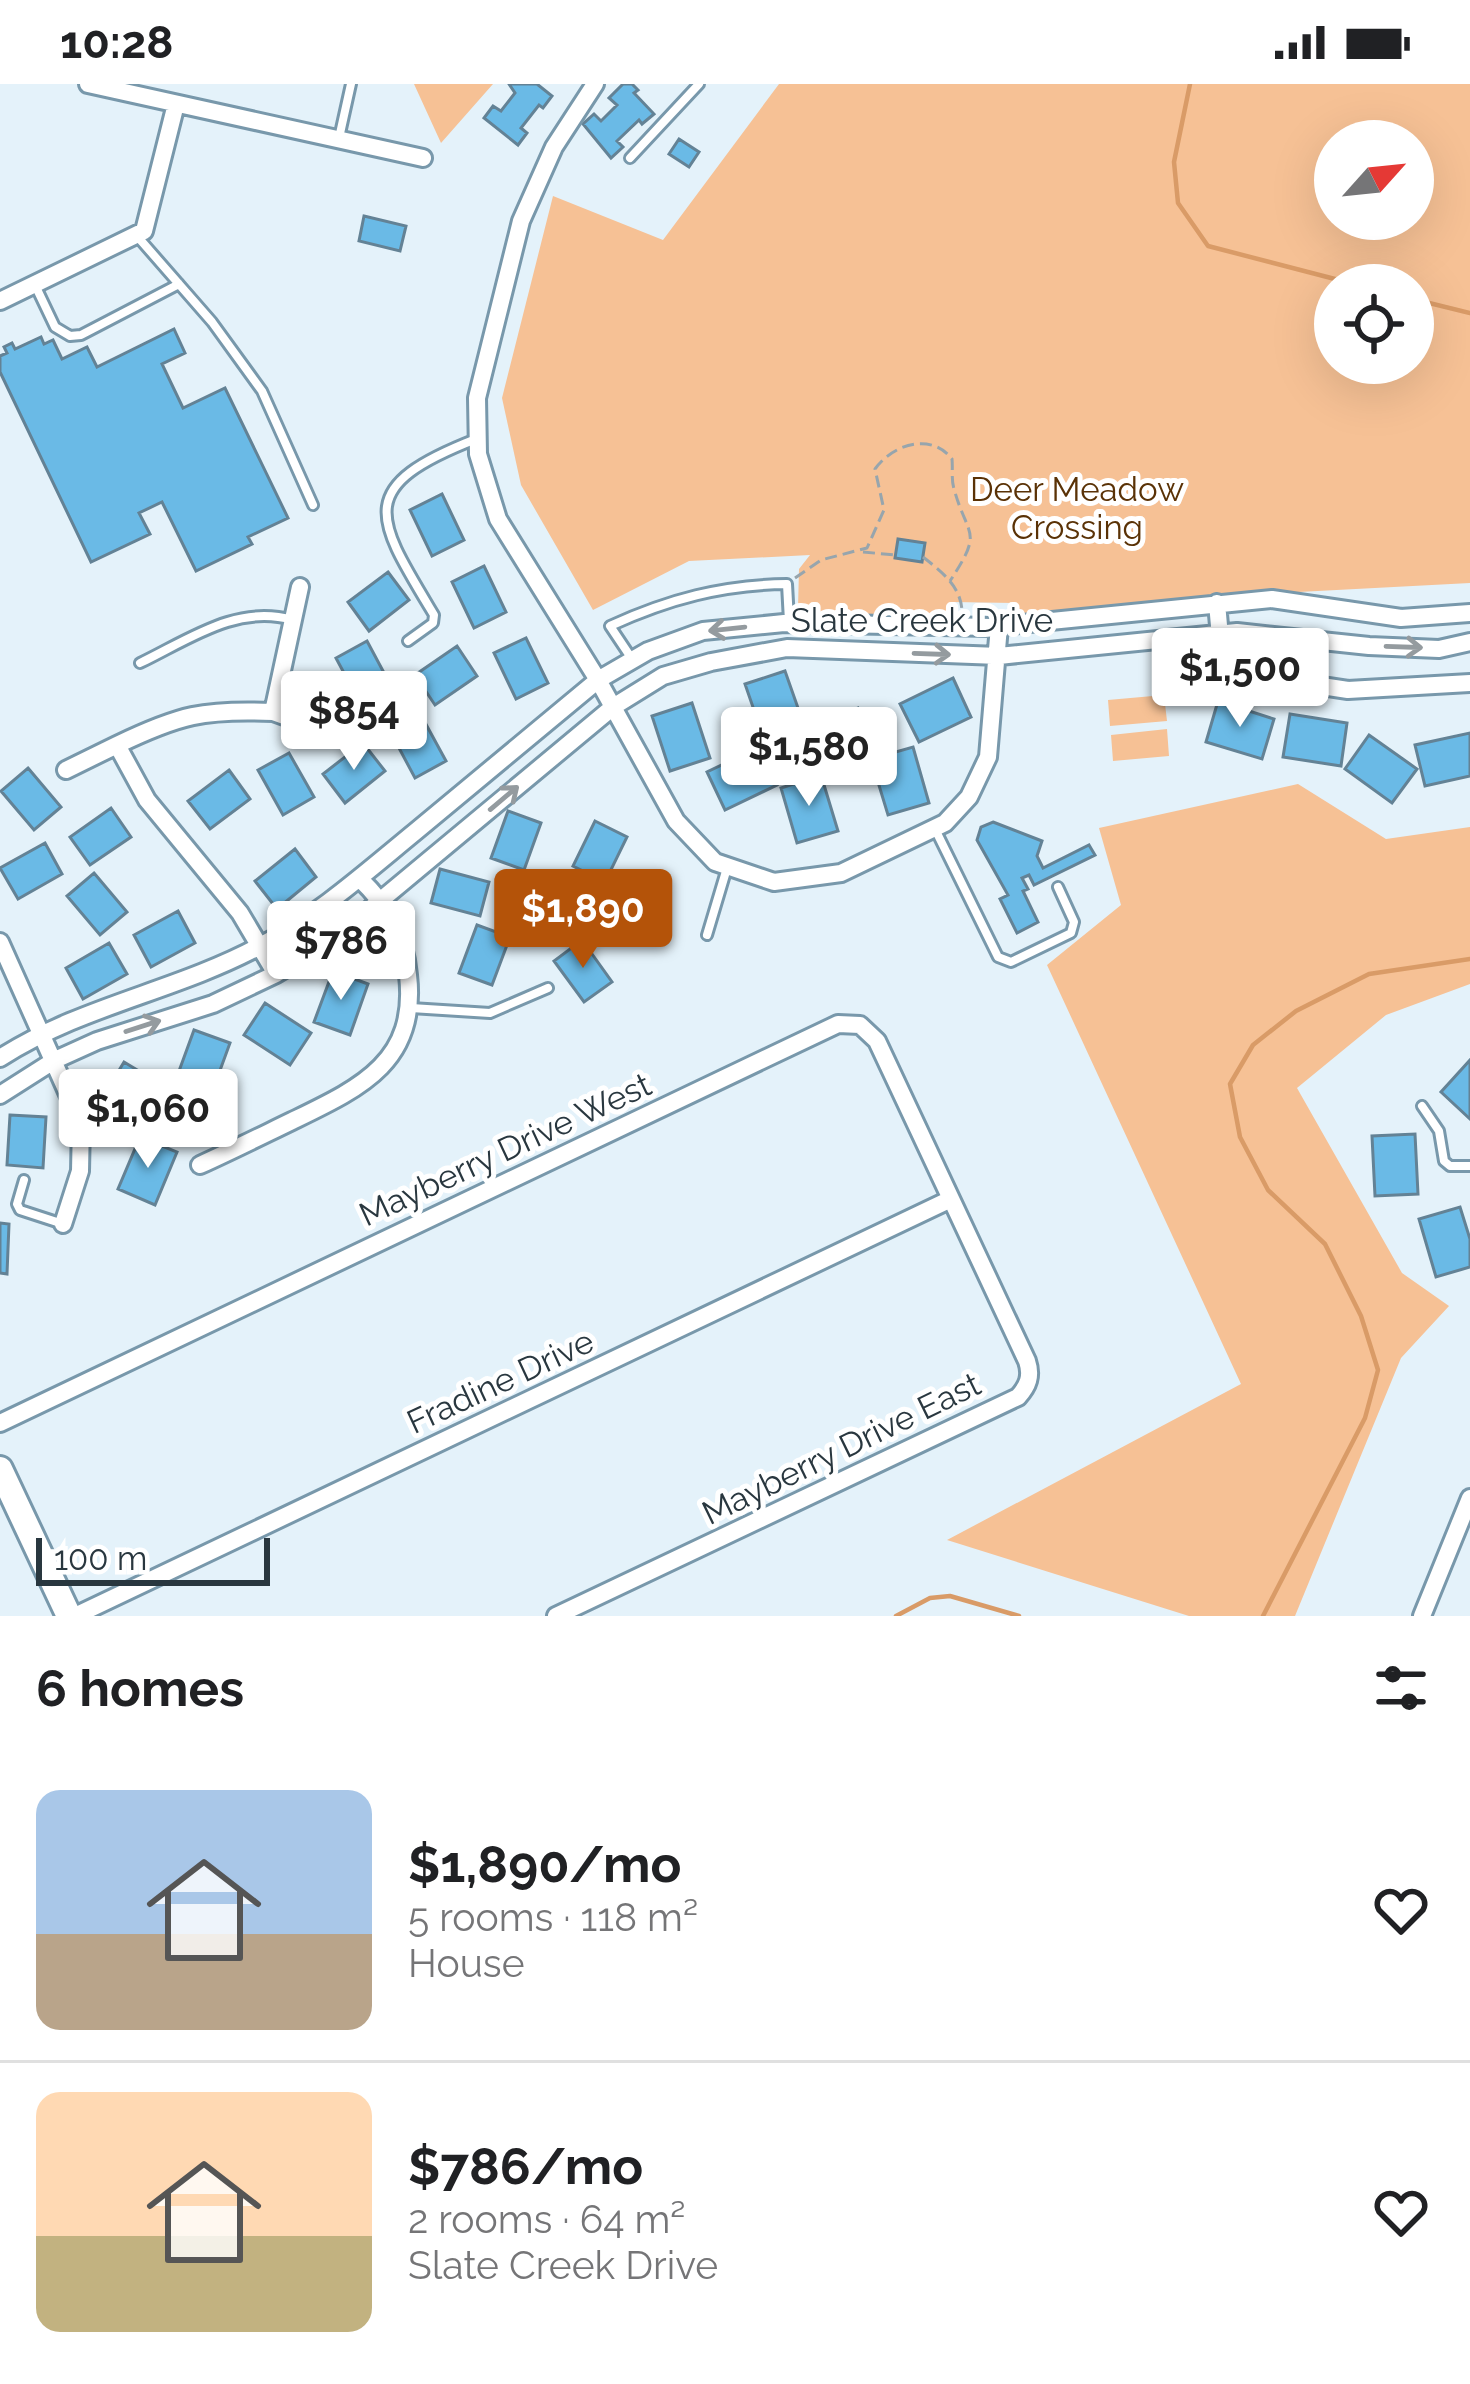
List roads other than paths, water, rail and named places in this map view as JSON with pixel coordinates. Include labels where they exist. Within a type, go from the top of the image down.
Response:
[{"type":"main road","points":[[0,1468],[72,1616]]},
{"type":"street","points":[[88,84],[123,88],[423,158]]},
{"type":"street","points":[[595,84],[554,147],[521,221],[476,398],[478,454],[498,519],[598,680],[676,821],[716,862],[774,882],[841,874],[945,823],[969,797],[988,757],[999,626]]},
{"type":"street","points":[[0,301],[144,231],[176,104]]},
{"type":"street","points":[[273,712],[301,586]]},
{"type":"street","name":"Slate Creek Drive","points":[[0,1058],[43,1031],[196,976],[261,946],[314,914],[598,680],[633,660],[703,632],[789,623],[999,626],[1272,599],[1401,618],[1470,613]]},
{"type":"street","points":[[1216,603],[1223,671],[1348,690],[1470,683]]},
{"type":"street","name":"Slate Creek Drive","points":[[0,1095],[55,1060],[97,1041],[213,1004],[333,940],[613,707],[663,676],[787,648],[999,656],[1237,632],[1439,649],[1470,642]]},
{"type":"street","points":[[67,770],[183,716],[226,710],[273,712],[323,730]]},
{"type":"street","points":[[117,745],[147,800],[240,913],[276,974]]},
{"type":"street","points":[[200,1166],[371,1079],[392,1055],[407,1027],[406,958],[397,923],[359,878]]},
{"type":"street","points":[[0,942],[81,1124],[83,1147],[74,1196],[63,1224]]},
{"type":"street","name":"Mayberry Drive West","points":[[0,1424],[838,1024],[860,1025],[877,1041],[951,1199]]},
{"type":"street","name":"Fradine Drive","points":[[72,1616],[951,1199]]},
{"type":"street","name":"Mayberry Drive East","points":[[556,1616],[997,1407],[1025,1389],[1030,1379],[1027,1361],[951,1199]]},
{"type":"street","points":[[1422,1616],[1470,1498]]},
{"type":"lane","points":[[339,140],[351,84]]},
{"type":"lane","points":[[630,158],[699,84]]},
{"type":"lane","points":[[136,235],[212,322],[262,391],[313,505]]},
{"type":"lane","points":[[34,284],[56,327],[70,336],[179,284]]},
{"type":"lane","points":[[408,640],[433,622],[434,615],[387,532],[392,490],[419,463],[477,438]]},
{"type":"lane","points":[[633,660],[610,626],[660,603],[708,590],[787,584],[789,623]]},
{"type":"lane","points":[[140,663],[236,617],[274,615],[293,620]]},
{"type":"lane","points":[[935,828],[998,957],[1011,962],[1071,933],[1074,922],[1058,887]]},
{"type":"lane","points":[[707,935],[727,866]]},
{"type":"lane","points":[[409,1007],[490,1013],[548,988]]},
{"type":"lane","points":[[1422,1106],[1438,1131],[1444,1161],[1450,1166],[1470,1166]]},
{"type":"lane","points":[[24,1180],[17,1204],[20,1210],[63,1224]]},
{"type":"waterway","points":[[1190,84],[1174,162],[1178,203],[1208,246],[1314,274]]},
{"type":"waterway","points":[[1434,304],[1470,313]]},
{"type":"waterway","points":[[1263,1616],[1365,1418],[1378,1370],[1361,1316],[1325,1244],[1268,1190],[1240,1137],[1230,1084],[1253,1045],[1296,1011],[1369,974],[1470,959]]},
{"type":"waterway","points":[[896,1616],[930,1598],[950,1596],[1019,1616]]},
{"type":"park label","name":"Deer Meadow Crossing","points":[[1077,508]]}]
